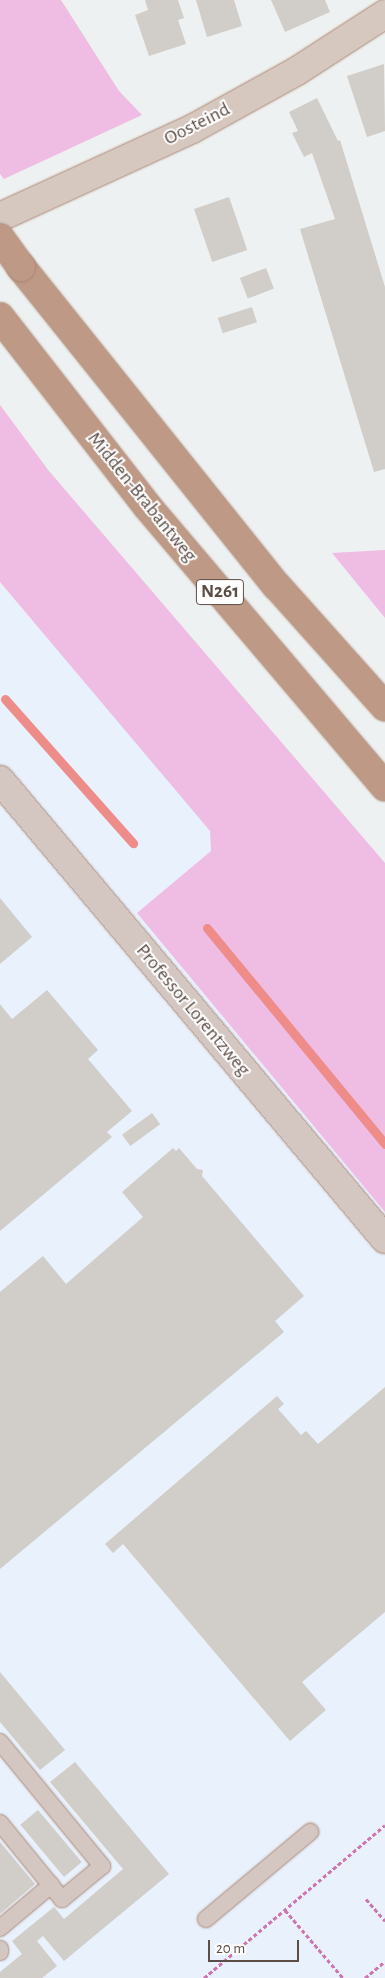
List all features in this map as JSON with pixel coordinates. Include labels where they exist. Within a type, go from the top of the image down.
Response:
[{"type":"highway","name":"N261","points":[[0,238],[21,267],[277,586],[385,707]]},
{"type":"highway","name":"Midden-Brabantweg","points":[[0,317],[147,506],[385,787]]},
{"type":"highway","name":"N261","points":[[277,586],[385,684]]},
{"type":"street","name":"Oosteind","points":[[0,217],[192,129],[297,71],[385,14]]},
{"type":"street","name":"Professor Lorentzweg","points":[[0,780],[385,1239]]},
{"type":"lane","points":[[0,1742],[102,1866],[62,1899],[0,1823]]},
{"type":"lane","points":[[206,1919],[310,1832]]},
{"type":"lane","points":[[0,1928],[51,1885]]},
{"type":"path","points":[[204,1978],[385,1825]]},
{"type":"path","points":[[366,1899],[385,1921]]},
{"type":"path","points":[[285,1910],[343,1978]]},
{"type":"path","points":[[365,1978],[385,1961]]},
{"type":"shaded area","points":[[0,0],[61,0],[119,91],[142,115],[4,179],[0,174]]},
{"type":"shaded area","points":[[0,405],[49,471],[385,863],[385,1212],[137,913],[211,851],[210,831],[0,582]]},
{"type":"shaded area","points":[[385,550],[385,618],[332,553]]},
{"type":"shaded area","points":[[0,584],[385,1027],[385,1978],[0,1978]]},
{"type":"building","points":[[145,0],[178,0],[184,18],[178,20],[186,44],[149,56],[135,15],[148,10]]},
{"type":"building","points":[[196,0],[234,0],[242,26],[207,37]]},
{"type":"building","points":[[271,0],[325,0],[330,12],[285,32]]},
{"type":"building","points":[[384,64],[385,131],[367,137],[347,76]]},
{"type":"building","points":[[317,98],[338,141],[340,140],[385,287],[385,469],[374,472],[300,229],[335,219],[312,153],[304,157],[292,133],[298,131],[289,112]]},
{"type":"building","points":[[229,197],[247,250],[212,262],[194,209]]},
{"type":"building","points":[[266,268],[274,289],[248,299],[240,278]]},
{"type":"building","points":[[252,307],[257,322],[223,333],[218,318]]},
{"type":"building","points":[[0,898],[32,937],[0,964]]},
{"type":"building","points":[[47,990],[98,1050],[88,1059],[132,1111],[107,1132],[112,1137],[0,1231],[0,1004],[12,1019]]},
{"type":"building","points":[[152,1113],[160,1124],[130,1146],[122,1135]]},
{"type":"building","points":[[173,1148],[176,1151],[179,1148],[197,1169],[203,1170],[202,1176],[304,1296],[275,1321],[284,1332],[0,1569],[0,1292],[43,1256],[66,1284],[143,1217],[122,1192]]},
{"type":"building","points":[[385,1387],[385,1612],[302,1682],[326,1710],[290,1741],[123,1544],[113,1553],[105,1544],[277,1396],[284,1404],[278,1409],[301,1435],[306,1431],[318,1444]]},
{"type":"building","points":[[0,1672],[65,1750],[40,1770],[0,1722]]},
{"type":"building","points":[[75,1762],[169,1874],[64,1961],[43,1936],[37,1941],[57,1966],[42,1978],[0,1978],[0,1972],[22,1954],[12,1941],[54,1907],[64,1919],[123,1869],[50,1782]]},
{"type":"building","points":[[38,1810],[82,1862],[64,1877],[20,1825]]},
{"type":"building","points":[[0,1842],[35,1884],[0,1914]]},
{"type":"waterway","points":[[5,699],[133,843]]},
{"type":"waterway","points":[[207,928],[385,1144]]}]
